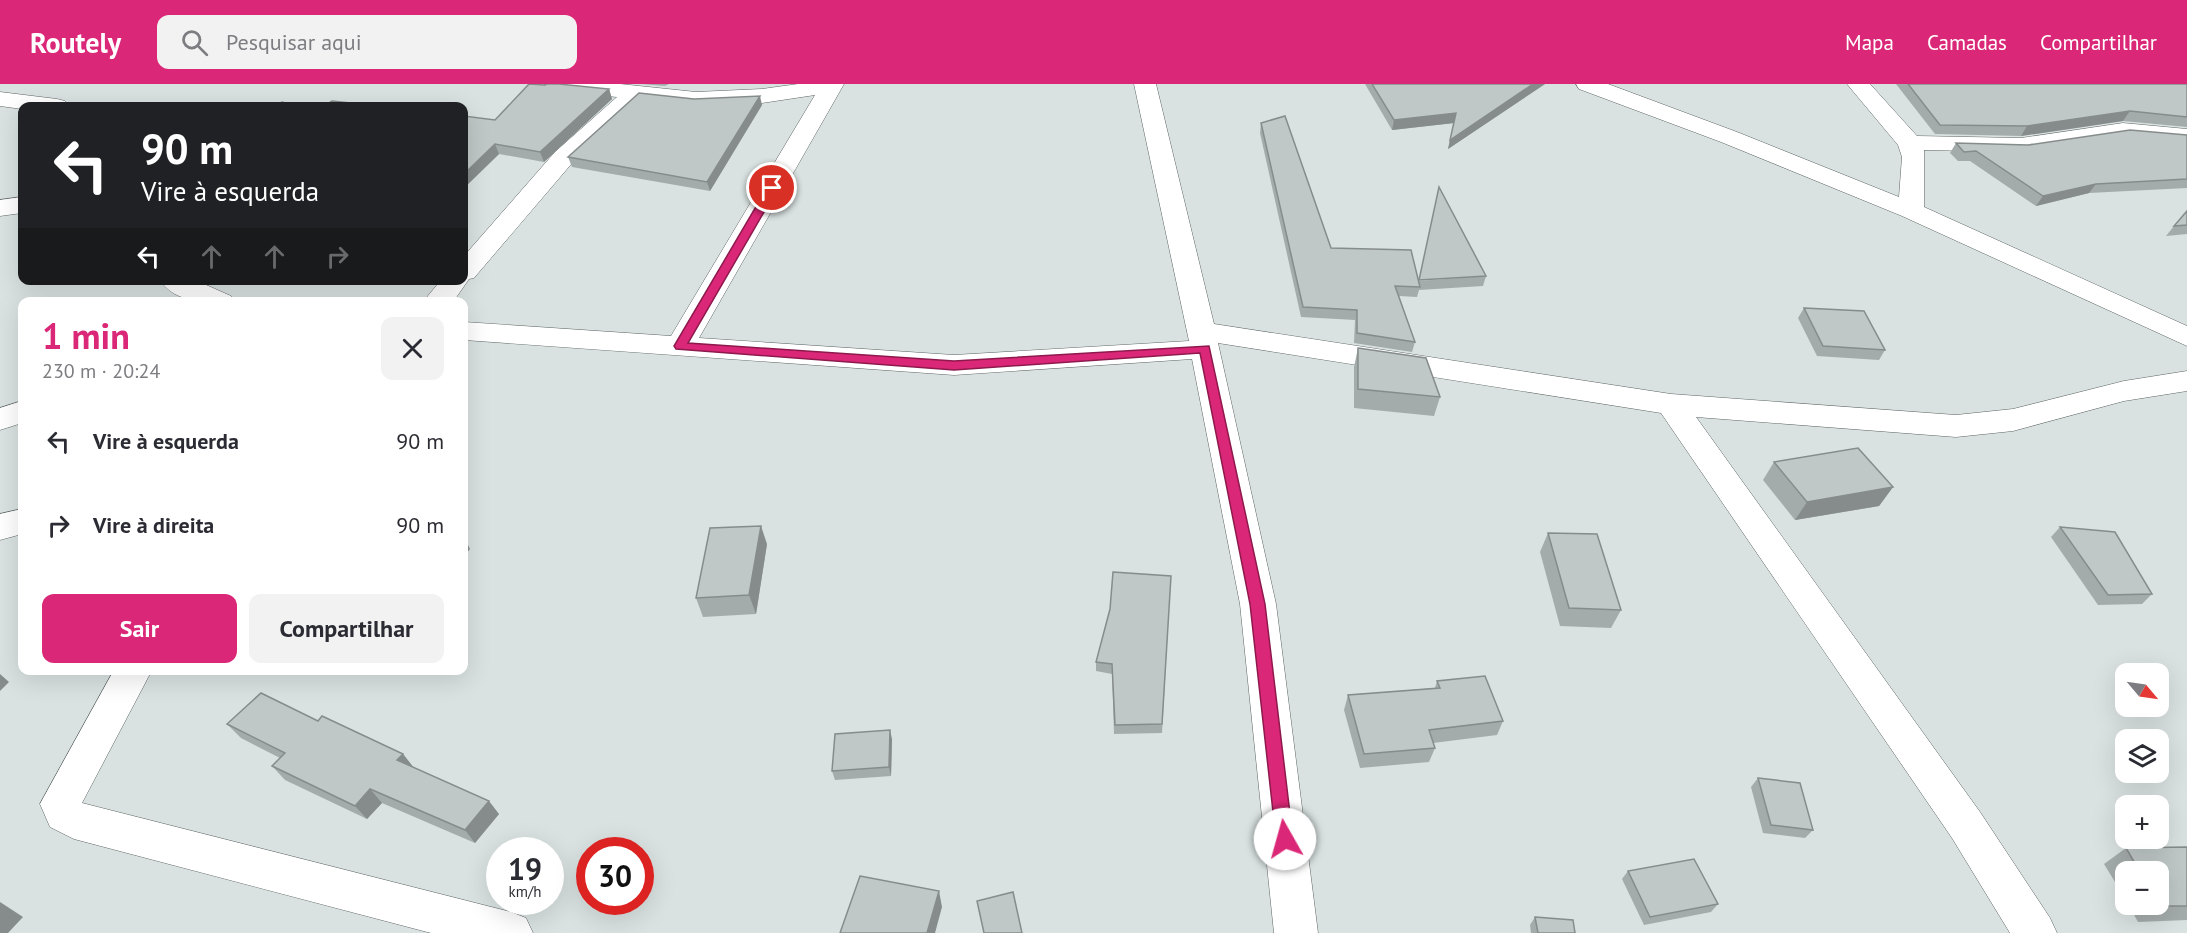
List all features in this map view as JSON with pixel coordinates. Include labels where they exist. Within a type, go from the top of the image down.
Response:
[{"type":"street","points":[[556,84],[696,99],[762,96],[833,85]]},
{"type":"street","points":[[1145,84],[1258,604],[1296,933]]},
{"type":"street","points":[[1587,84],[1730,137],[1911,211],[2187,337]]},
{"type":"street","points":[[1858,84],[1910,143],[1914,157],[1911,211]]},
{"type":"street","points":[[680,346],[833,85]]},
{"type":"street","points":[[468,267],[564,157],[635,93]]},
{"type":"street","points":[[0,99],[59,99]]},
{"type":"street","points":[[1910,143],[2021,145],[2123,130],[2187,136]]},
{"type":"street","points":[[0,208],[18,206]]},
{"type":"street","points":[[182,285],[205,297]]},
{"type":"street","points":[[441,297],[452,285]]},
{"type":"street","points":[[468,331],[954,366],[1202,340],[1671,404],[1956,426],[2013,420],[2124,391],[2187,381]]},
{"type":"street","points":[[1671,404],[1966,825],[2035,933]]},
{"type":"street","points":[[0,419],[18,413]]},
{"type":"street","points":[[0,527],[18,523]]},
{"type":"street","points":[[131,675],[60,804],[64,814],[74,820],[511,933]]},
{"type":"building","points":[[529,84],[559,84],[609,89],[540,152],[495,144],[468,170],[468,117],[495,120]]},
{"type":"building","points":[[1372,84],[1533,84],[1450,140],[1456,113],[1394,120]]},
{"type":"building","points":[[1908,84],[2187,84],[2187,117],[2130,111],[2027,126],[1940,125]]},
{"type":"building","points":[[639,93],[694,99],[760,96],[707,182],[568,157]]},
{"type":"building","points":[[1285,116],[1331,248],[1411,250],[1420,287],[1395,286],[1415,342],[1357,333],[1357,310],[1303,307],[1261,123]]},
{"type":"building","points":[[2130,130],[2187,135],[2187,179],[2096,184],[2043,196],[1976,151],[1964,152],[1956,143],[2028,145]]},
{"type":"building","points":[[1439,187],[1486,276],[1419,280]]},
{"type":"building","points":[[2187,211],[2187,225],[2174,226]]},
{"type":"building","points":[[1804,308],[1864,311],[1885,350],[1823,346]]},
{"type":"building","points":[[1358,348],[1426,358],[1440,397],[1358,389]]},
{"type":"building","points":[[1858,448],[1893,487],[1807,502],[1774,462]]},
{"type":"building","points":[[761,526],[749,595],[696,598],[710,528]]},
{"type":"building","points":[[2060,527],[2115,532],[2152,594],[2108,595]]},
{"type":"building","points":[[1548,533],[1597,534],[1621,610],[1569,608]]},
{"type":"building","points":[[1113,572],[1171,576],[1162,724],[1115,725],[1112,664],[1096,662],[1110,609]]},
{"type":"building","points":[[1485,676],[1503,721],[1429,730],[1435,748],[1364,754],[1348,695],[1440,688],[1437,681]]},
{"type":"building","points":[[261,693],[318,721],[322,716],[403,754],[397,760],[489,801],[465,830],[370,789],[355,806],[272,766],[285,753],[227,724]]},
{"type":"building","points":[[890,730],[889,767],[832,771],[835,734]]},
{"type":"building","points":[[1758,778],[1800,783],[1813,830],[1771,825]]},
{"type":"building","points":[[2187,847],[2187,906],[2169,906],[2169,861],[2134,861],[2127,849]]},
{"type":"building","points":[[1694,859],[1718,904],[1650,917],[1628,871]]},
{"type":"building","points":[[860,876],[939,891],[927,933],[840,933]]},
{"type":"building","points":[[1013,892],[1022,933],[984,933],[977,901]]},
{"type":"building","points":[[1535,917],[1573,920],[1575,933],[1538,933]]},
{"type":"route","points":[[772,188],[680,346],[954,366],[1205,349],[1258,604],[1285,839]]}]
